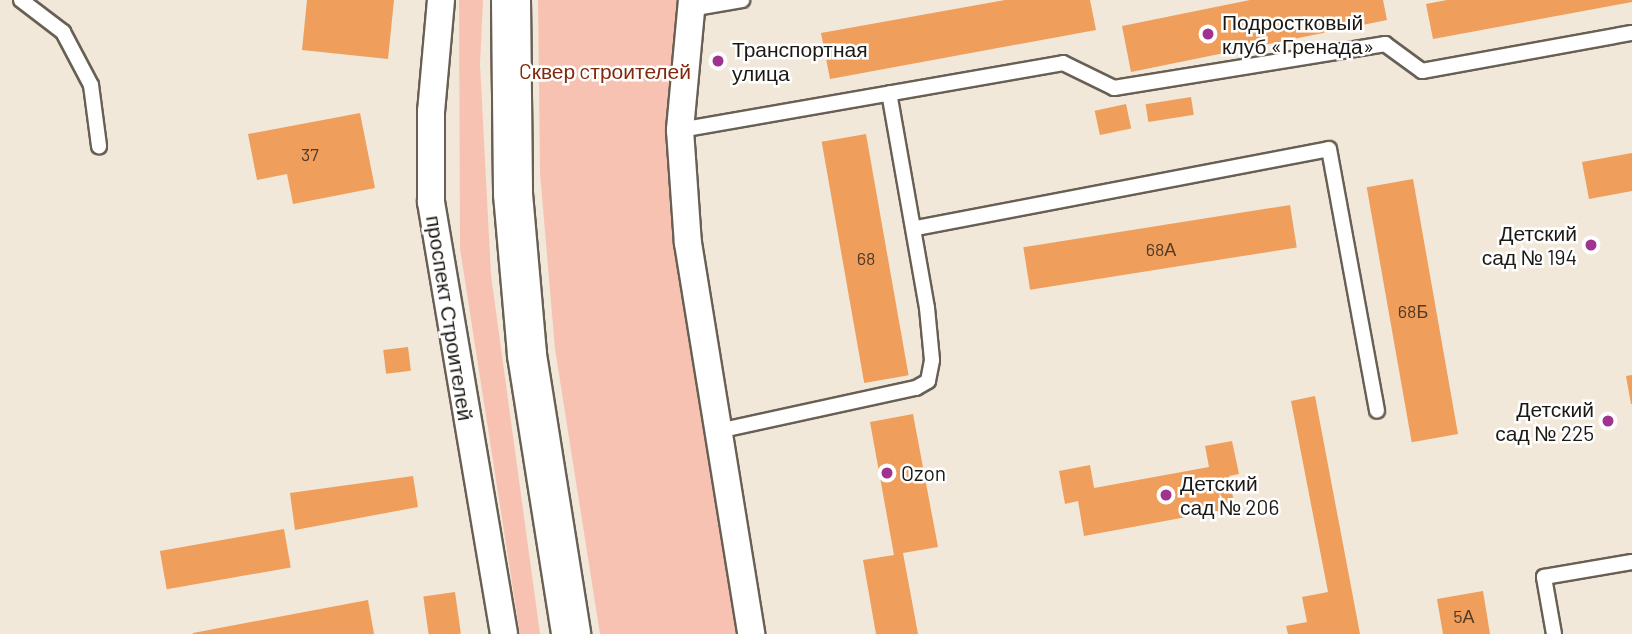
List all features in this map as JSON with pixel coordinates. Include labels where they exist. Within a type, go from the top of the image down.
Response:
[{"type":"main road","points":[[511,0],[513,194],[527,355],[571,634]]},
{"type":"street","name":"проспект Строителей","points":[[442,0],[431,111],[431,202],[504,634]]},
{"type":"street","points":[[691,5],[680,130],[688,243],[751,634]]},
{"type":"lane","points":[[21,0],[64,32],[92,85],[99,146]]},
{"type":"lane","points":[[691,5],[742,0]]},
{"type":"lane","points":[[680,130],[1063,63],[1114,88],[1385,44],[1422,71],[1632,33]]},
{"type":"lane","points":[[718,431],[895,393],[928,381],[932,360],[916,228],[889,93]]},
{"type":"lane","points":[[916,228],[1329,149],[1377,411]]},
{"type":"lane","points":[[1554,634],[1544,577],[1632,562]]},
{"type":"green space","points":[[459,0],[483,0],[480,64],[491,275],[540,634],[520,634],[460,249]]},
{"type":"green space","name":"Cквер cтроителей","points":[[538,0],[681,0],[688,320],[737,634],[600,634],[555,349],[540,173]]},
{"type":"building","points":[[307,0],[394,0],[388,59],[302,50]]},
{"type":"building","points":[[1005,0],[1090,0],[1096,30],[830,79],[821,33]]},
{"type":"building","points":[[1250,0],[1383,0],[1387,20],[1131,72],[1122,26]]},
{"type":"building","points":[[1447,0],[1632,2],[1433,39],[1426,4]]},
{"type":"building","points":[[1191,97],[1194,115],[1148,122],[1146,104]]},
{"type":"building","points":[[1126,104],[1131,128],[1100,135],[1095,111]]},
{"type":"building","points":[[360,113],[375,188],[293,204],[287,174],[257,180],[248,134]]},
{"type":"building","points":[[866,134],[909,375],[864,383],[822,142]]},
{"type":"building","points":[[1632,153],[1632,191],[1589,199],[1582,162]]},
{"type":"building","points":[[1413,179],[1458,434],[1412,442],[1367,187]]},
{"type":"building","points":[[1290,205],[1297,247],[1030,290],[1023,247]]},
{"type":"building","points":[[408,347],[411,371],[386,374],[383,350]]},
{"type":"building","points":[[1632,375],[1632,404],[1631,404],[1626,376]]},
{"type":"building","points":[[1315,396],[1360,634],[1288,634],[1286,626],[1307,622],[1302,597],[1328,592],[1291,401]]},
{"type":"building","points":[[913,414],[938,547],[903,553],[918,634],[876,634],[863,560],[894,555],[870,422]]},
{"type":"building","points":[[1232,441],[1239,474],[1229,476],[1235,508],[1084,536],[1078,501],[1065,504],[1059,471],[1090,465],[1094,488],[1209,467],[1205,446]]},
{"type":"building","points":[[413,476],[418,507],[295,530],[290,493]]},
{"type":"building","points":[[284,529],[291,567],[167,589],[160,551]]},
{"type":"building","points":[[1483,591],[1490,634],[1443,634],[1437,599]]},
{"type":"building","points":[[455,592],[461,634],[429,634],[423,596]]},
{"type":"building","points":[[368,600],[374,634],[193,634],[193,633]]},
{"type":"place","name":"Подростковый клуб «Гренада»","points":[[1208,34]]},
{"type":"place","name":"Транспортная улица","points":[[718,61]]},
{"type":"place","name":"Детский сад № 194","points":[[1591,245]]},
{"type":"place","name":"Детский сад № 225","points":[[1608,421]]},
{"type":"place","name":"Ozon","points":[[887,473]]},
{"type":"place","name":"Детский сад № 206","points":[[1166,495]]}]
